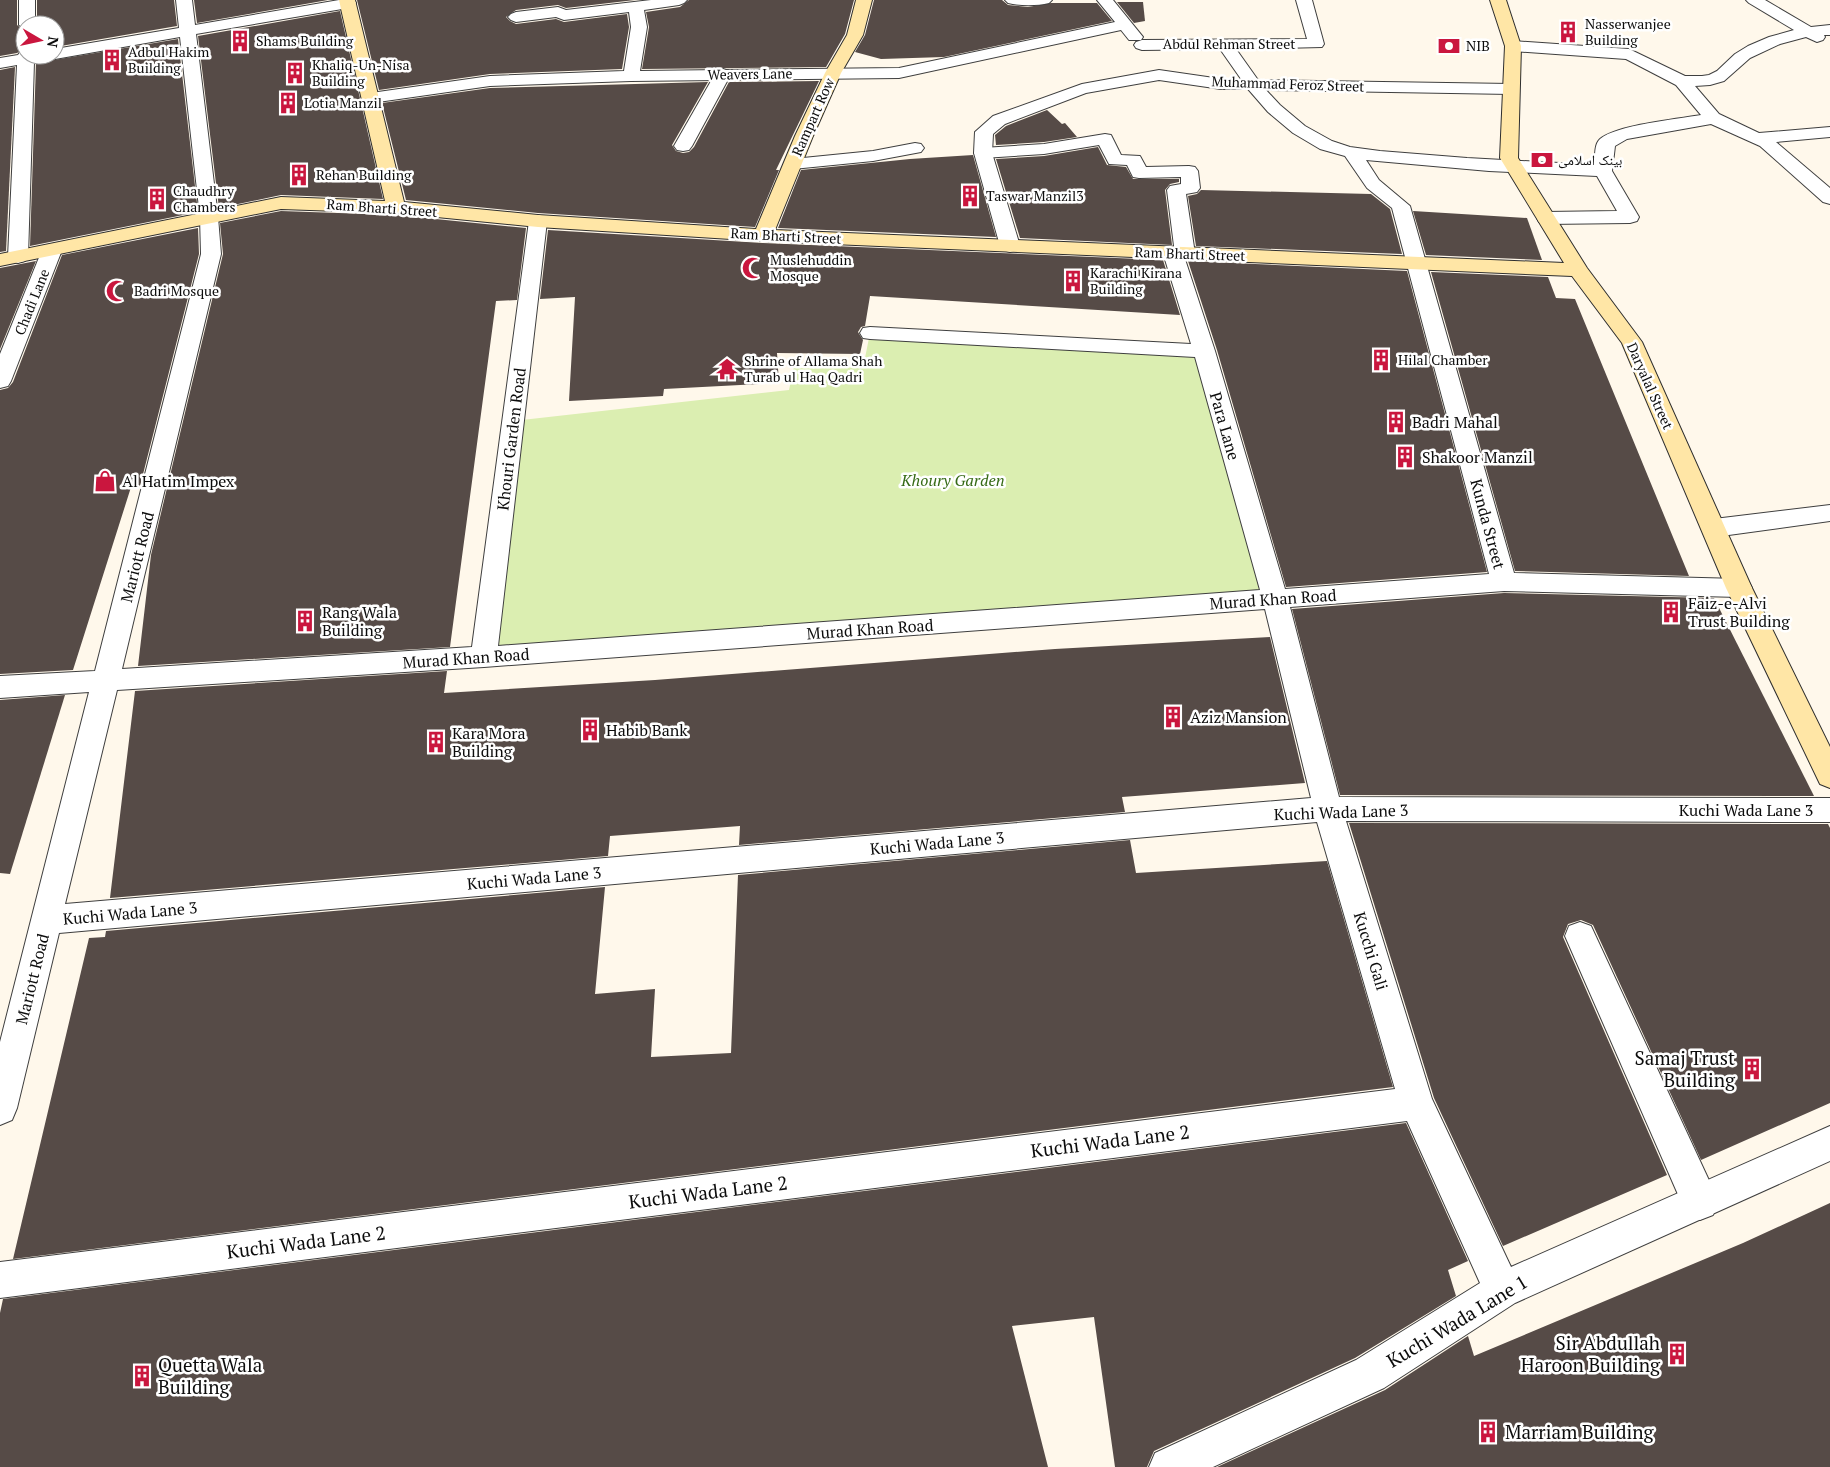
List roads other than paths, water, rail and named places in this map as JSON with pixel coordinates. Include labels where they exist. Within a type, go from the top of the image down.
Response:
[{"type":"street","points":[[27,0],[27,15]]},
{"type":"street","name":"Mariott Road","points":[[0,1108],[107,682],[211,254],[210,217],[184,0]]},
{"type":"street","points":[[516,18],[558,12],[564,15],[609,5],[636,7],[679,0]]},
{"type":"street","name":"Rampart Row","points":[[763,235],[833,72],[855,35],[864,0]]},
{"type":"street","points":[[1013,0],[1044,0]]},
{"type":"street","points":[[1104,0],[1142,45],[1159,74]]},
{"type":"street","name":"Abdul Rehman Street","points":[[1142,45],[1316,44],[1304,0]]},
{"type":"street","name":"Daryalal Street","points":[[1498,0],[1513,46],[1509,158],[1578,270],[1632,342],[1739,588],[1830,776]]},
{"type":"street","points":[[1754,0],[1830,45]]},
{"type":"street","points":[[65,52],[347,2],[396,207]]},
{"type":"street","points":[[632,76],[639,27],[636,7]]},
{"type":"street","name":"Weavers Lane","points":[[371,98],[490,81],[723,74],[899,73],[1125,26]]},
{"type":"street","points":[[1682,81],[1713,79],[1723,74],[1744,55],[1782,38],[1807,31],[1830,30]]},
{"type":"street","points":[[1224,44],[1252,85],[1278,114],[1316,140],[1351,152],[1515,168],[1602,171]]},
{"type":"street","points":[[1513,46],[1629,54],[1682,81],[1713,118],[1766,142],[1830,198]]},
{"type":"street","points":[[0,63],[15,60]]},
{"type":"street","points":[[9,259],[25,65]]},
{"type":"street","points":[[683,146],[723,74]]},
{"type":"street","name":"Muhammad Feroz Street","points":[[1010,246],[983,153],[984,132],[999,120],[1082,89],[1159,74],[1221,84],[1511,90]]},
{"type":"street","points":[[1546,218],[1630,217],[1602,171],[1606,143],[1622,134],[1713,118]]},
{"type":"street","points":[[1757,138],[1830,132]]},
{"type":"street","name":"Para Lane","points":[[983,153],[1044,149],[1105,139],[1115,160],[1134,160],[1139,173],[1189,171],[1191,188],[1176,190],[1179,253],[1204,351],[1275,599]]},
{"type":"street","points":[[793,164],[873,156],[915,148]]},
{"type":"street","name":"Kunda Street","points":[[1351,152],[1373,184],[1401,206],[1504,582]]},
{"type":"street","name":"Ram Bharti Street","points":[[9,259],[281,202],[396,207],[538,221],[763,235],[1578,270]]},
{"type":"street","name":"Khouri Garden Road","points":[[484,657],[538,221]]},
{"type":"street","name":"Chadi Lane","points":[[0,381],[52,250]]},
{"type":"street","points":[[870,333],[1204,351]]},
{"type":"street","points":[[1714,528],[1830,513]]},
{"type":"street","name":"Murad Khan Road","points":[[0,687],[107,682],[484,657],[1504,582],[1739,588]]},
{"type":"street","name":"Kucchi Gali","points":[[1275,599],[1328,809],[1416,1103],[1502,1290]]},
{"type":"street","name":"Kuchi Wada Lane 3","points":[[46,920],[1328,809],[1830,810]]},
{"type":"street","points":[[1580,936],[1700,1202]]},
{"type":"street","name":"Kuchi Wada Lane 2","points":[[0,1280],[1416,1103]]},
{"type":"street","name":"Kuchi Wada Lane 1","points":[[1169,1467],[1370,1374],[1502,1290],[1830,1143]]},
{"type":"place","name":"Nasserwanjee Building","points":[[1568,32]]},
{"type":"place","name":"Shams Building","points":[[240,41]]},
{"type":"place","name":"NIB","points":[[1449,46]]},
{"type":"place","name":"Adbul Hakim Building","points":[[112,60]]},
{"type":"place","name":"Khaliq-Un-Nisa Building","points":[[295,73]]},
{"type":"place","name":"Lotia Manzil","points":[[288,103]]},
{"type":"place","name":"بینک اسلامی","points":[[1542,160]]},
{"type":"place","name":"Rehan Building","points":[[299,175]]},
{"type":"place","name":"Taswar Manzil3","points":[[970,196]]},
{"type":"place","name":"Chaudhry Chambers","points":[[157,199]]},
{"type":"place","name":"Muslehuddin Mosque","points":[[753,268]]},
{"type":"place","name":"Karachi Kirana Building","points":[[1073,281]]},
{"type":"place","name":"Badri Mosque","points":[[117,291]]},
{"type":"place","name":"Hilal Chamber","points":[[1381,360]]},
{"type":"place","name":"Shrine of Allama Shah Turab ul Haq Qadri","points":[[727,369]]},
{"type":"place","name":"Badri Mahal","points":[[1396,422]]},
{"type":"place","name":"Shakoor Manzil","points":[[1405,457]]},
{"type":"place","name":"Al Hatim Impex","points":[[105,481]]},
{"type":"place","name":"Faiz-e-Alvi Trust Building","points":[[1671,612]]},
{"type":"place","name":"Rang Wala Building","points":[[305,621]]},
{"type":"place","name":"Aziz Mansion","points":[[1173,717]]},
{"type":"place","name":"Habib Bank","points":[[590,730]]},
{"type":"place","name":"Kara Mora Building","points":[[436,742]]},
{"type":"place","name":"Samaj Trust Building","points":[[1752,1069]]},
{"type":"place","name":"Sir Abdullah Haroon Building","points":[[1677,1354]]},
{"type":"place","name":"Quetta Wala Building","points":[[142,1376]]},
{"type":"place","name":"Marriam Building","points":[[1488,1432]]},
{"type":"park label","name":"Khoury Garden","points":[[953,480]]}]
